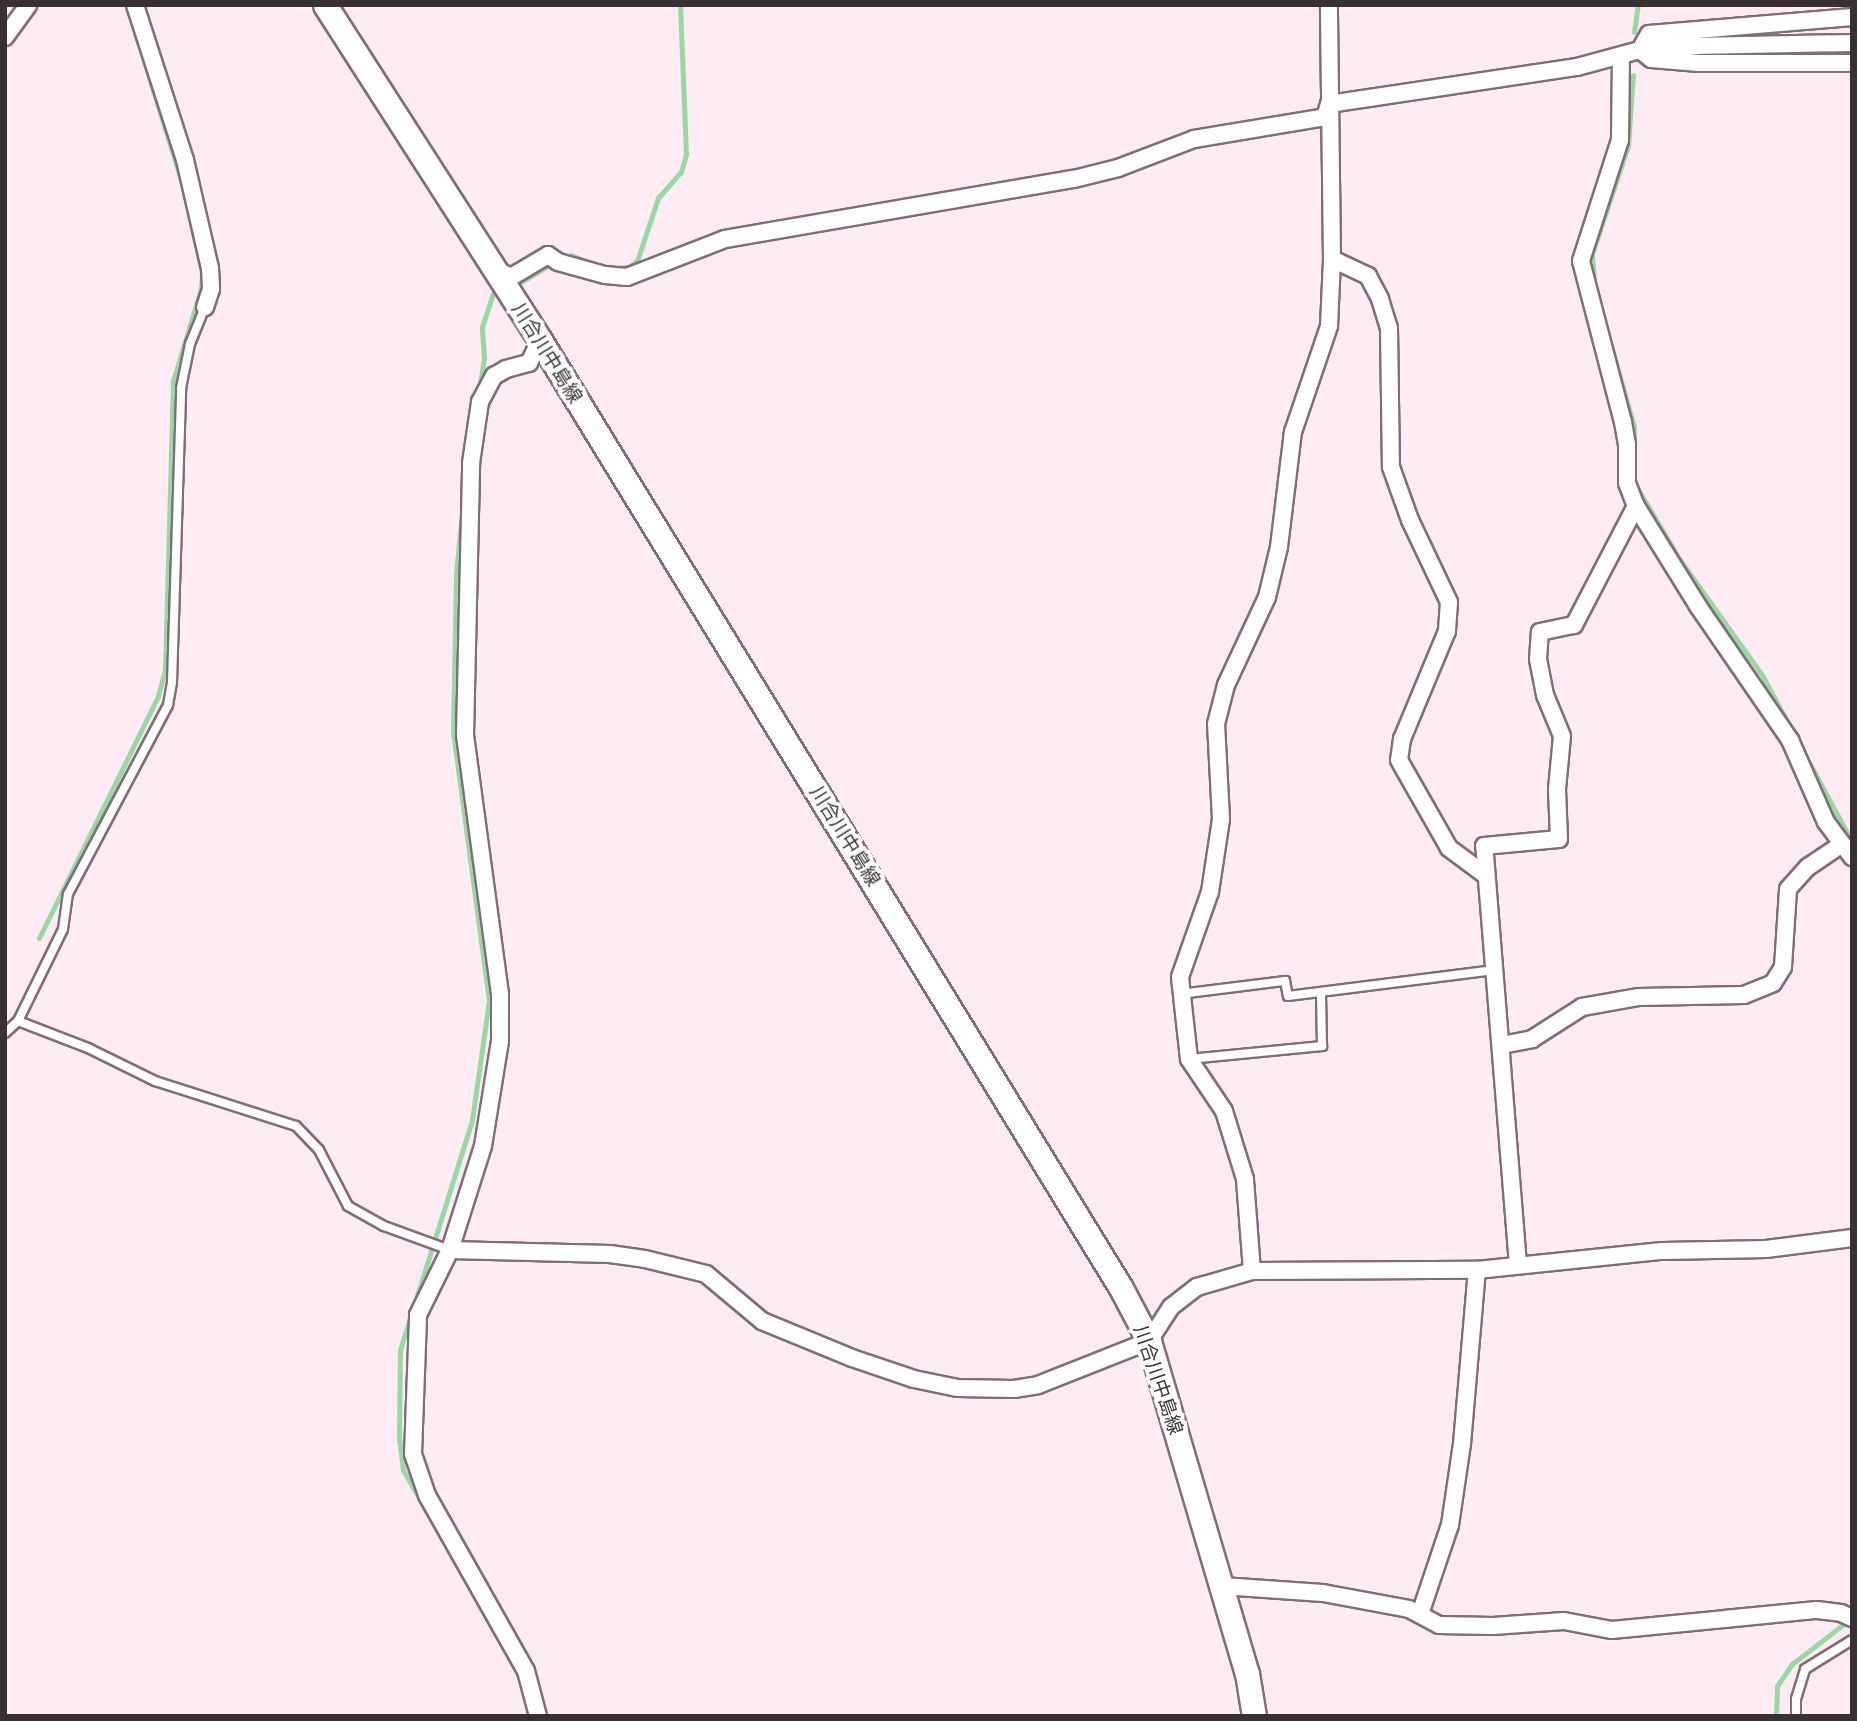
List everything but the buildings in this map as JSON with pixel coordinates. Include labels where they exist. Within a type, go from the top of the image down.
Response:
[{"type":"main road","name":"川合川中島線","points":[[325,5],[540,340],[1114,1276],[1149,1341],[1247,1673],[1254,1716]]},
{"type":"street","points":[[5,37],[28,5]]},
{"type":"street","points":[[135,5],[188,173],[210,268],[211,289],[205,307]]},
{"type":"street","points":[[1252,1271],[1245,1178],[1224,1111],[1189,1059],[1180,977],[1184,958],[1210,892],[1221,819],[1216,724],[1226,685],[1266,597],[1279,547],[1293,432],[1329,326],[1332,259],[1329,5]]},
{"type":"street","points":[[1640,50],[1649,34],[1697,27],[1852,17]]},
{"type":"street","points":[[1329,104],[1621,57],[1640,50],[1694,46],[1852,43]]},
{"type":"street","points":[[1640,50],[1650,59],[1699,63],[1852,63]]},
{"type":"street","points":[[1502,1045],[1532,1039],[1581,1007],[1639,998],[1744,995],[1773,983],[1783,967],[1788,889],[1808,867],[1846,851],[1826,822],[1790,740],[1698,606],[1636,506],[1627,483],[1627,444],[1614,381],[1581,261],[1620,140],[1621,57]]},
{"type":"street","points":[[494,269],[511,277],[548,255],[558,262],[605,275],[627,277],[725,239],[1074,179],[1118,168],[1194,139],[1325,117],[1329,104]]},
{"type":"street","points":[[1332,259],[1368,276],[1380,299],[1389,328],[1391,467],[1410,520],[1449,602],[1447,631],[1402,739],[1399,760],[1449,848],[1484,874]]},
{"type":"street","points":[[540,340],[530,363],[506,369],[494,376],[480,402],[471,463],[465,735],[500,994],[500,1041],[484,1146],[418,1315],[413,1454],[427,1495],[526,1671],[541,1714]]},
{"type":"street","points":[[1518,1265],[1502,1045],[1484,874],[1484,846],[1559,839],[1557,789],[1562,736],[1545,695],[1538,659],[1540,632],[1574,625],[1636,506]]},
{"type":"street","points":[[445,1248],[610,1254],[645,1259],[706,1274],[762,1321],[852,1358],[914,1379],[958,1388],[1014,1389],[1038,1385],[1149,1341],[1171,1307],[1197,1287],[1252,1271],[1477,1270],[1662,1251],[1766,1249],[1852,1238]]},
{"type":"street","points":[[1420,1615],[1450,1525],[1462,1444],[1477,1270]]},
{"type":"street","points":[[1222,1586],[1323,1593],[1409,1609],[1439,1625],[1493,1626],[1564,1621],[1612,1630],[1816,1610],[1849,1616]]},
{"type":"lane","points":[[5,1033],[18,1021],[63,929],[68,894],[168,705],[172,682],[181,388],[190,344],[205,307]]},
{"type":"lane","points":[[1180,993],[1285,981],[1288,996],[1494,970]]},
{"type":"lane","points":[[1189,1059],[1322,1046],[1321,992]]},
{"type":"lane","points":[[18,1021],[88,1048],[155,1081],[296,1126],[318,1150],[348,1206],[384,1226],[445,1248]]},
{"type":"lane","points":[[1796,1716],[1796,1699],[1805,1669],[1852,1640]]},
{"type":"waterway","points":[[610,268],[628,267],[637,261],[658,198],[681,172],[686,154],[680,5]]},
{"type":"waterway","points":[[1634,32],[1638,5]]},
{"type":"waterway","points":[[39,938],[158,696],[165,669],[173,381],[201,288],[202,273],[182,183],[135,32]]},
{"type":"waterway","points":[[1594,279],[1592,254],[1628,146],[1633,75]]},
{"type":"waterway","points":[[571,255],[601,267]]},
{"type":"waterway","points":[[516,285],[546,267]]},
{"type":"waterway","points":[[479,390],[484,358],[482,327],[493,294]]},
{"type":"waterway","points":[[1611,346],[1634,427],[1634,445]]},
{"type":"waterway","points":[[1636,486],[1680,560],[1762,675],[1852,842]]},
{"type":"waterway","points":[[442,1538],[403,1470],[399,1439],[400,1350],[472,1120],[489,1001],[453,731],[456,573],[462,514]]},
{"type":"waterway","points":[[1776,1716],[1777,1686],[1792,1664],[1849,1620]]}]
